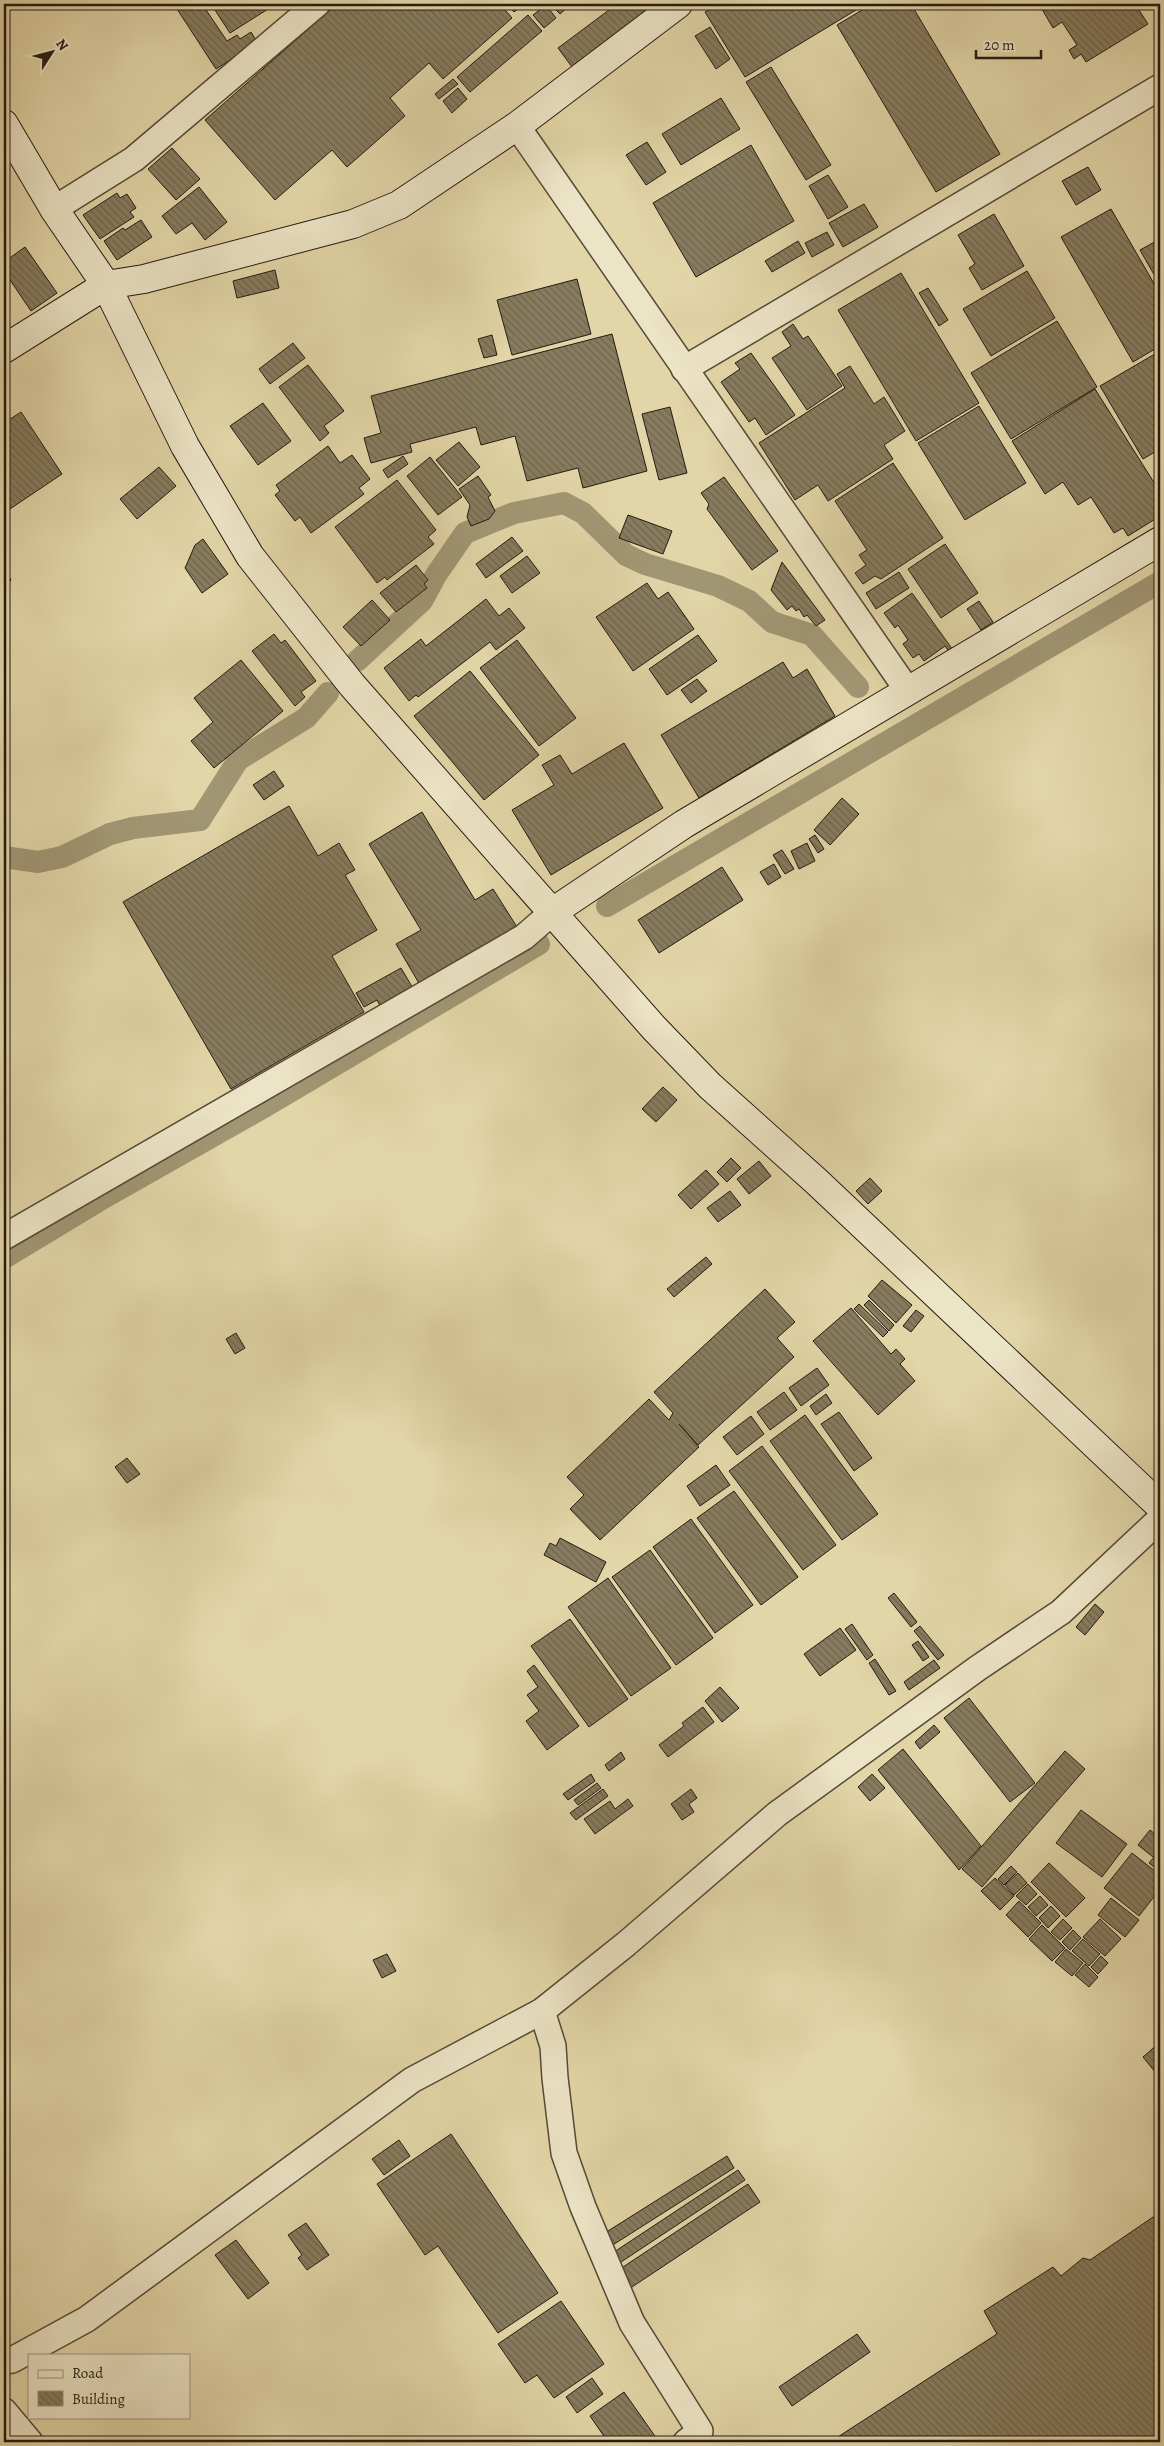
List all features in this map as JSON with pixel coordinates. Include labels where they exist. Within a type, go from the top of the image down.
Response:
[{"type":"street","points":[[54,209],[134,159],[317,4]]},
{"type":"street","points":[[4,349],[106,285],[144,279],[354,224],[399,204],[517,126],[678,4]]},
{"type":"street","points":[[684,369],[1160,86]]},
{"type":"street","points":[[4,124],[54,209],[106,285],[185,446],[250,556],[352,686],[554,912],[654,1028],[710,1086],[816,1181],[1160,1506]]},
{"type":"street","points":[[517,126],[908,691]]},
{"type":"street","points":[[4,1237],[524,937],[554,912],[684,824],[1160,542]]},
{"type":"street","points":[[4,2361],[12,2360],[87,2319],[412,2080],[542,2011],[626,1944],[777,1814],[970,1673],[1061,1612],[1160,1519]]},
{"type":"street","points":[[542,2011],[553,2046],[554,2078],[564,2153],[583,2207],[632,2323],[700,2431],[686,2442]]},
{"type":"street","points":[[4,2411],[30,2442]]},
{"type":"building","points":[[184,4],[202,4],[227,41],[237,35],[240,39],[251,32],[260,47],[244,51],[216,69],[177,9]]},
{"type":"building","points":[[211,4],[276,4],[230,33]]},
{"type":"building","points":[[337,4],[500,4],[512,18],[443,79],[429,63],[390,98],[405,116],[347,167],[332,150],[275,200],[205,120]]},
{"type":"building","points":[[507,4],[524,4],[514,12]]},
{"type":"building","points":[[550,4],[571,4],[560,14]]},
{"type":"building","points":[[617,4],[664,4],[575,71],[558,48]]},
{"type":"building","points":[[719,4],[866,4],[745,77],[705,12]]},
{"type":"building","points":[[872,4],[911,4],[1000,154],[936,192],[837,25]]},
{"type":"building","points":[[918,4],[929,4],[921,8]]},
{"type":"building","points":[[1039,4],[1135,4],[1148,24],[1086,62],[1081,54],[1074,59],[1069,50],[1077,45],[1062,22],[1053,28]]},
{"type":"building","points":[[546,5],[556,18],[544,28],[533,15]]},
{"type":"building","points":[[528,15],[542,31],[470,92],[457,77]]},
{"type":"building","points":[[710,27],[730,59],[716,69],[695,36]]},
{"type":"building","points":[[771,67],[831,165],[806,180],[746,82]]},
{"type":"building","points":[[453,79],[458,84],[439,99],[435,94]]},
{"type":"building","points":[[458,88],[467,99],[452,113],[443,101]]},
{"type":"building","points":[[721,98],[740,129],[681,165],[662,134]]},
{"type":"building","points":[[647,142],[666,172],[646,185],[626,155]]},
{"type":"building","points":[[751,145],[794,221],[696,277],[653,203]]},
{"type":"building","points":[[172,148],[200,179],[176,200],[148,169]]},
{"type":"building","points":[[1088,167],[1101,190],[1076,205],[1062,181]]},
{"type":"building","points":[[828,175],[848,207],[828,219],[809,186]]},
{"type":"building","points":[[1160,179],[1160,193],[1154,183]]},
{"type":"building","points":[[199,187],[227,222],[205,240],[192,223],[176,234],[162,216]]},
{"type":"building","points":[[117,193],[120,198],[127,194],[136,208],[130,212],[134,217],[100,239],[83,215]]},
{"type":"building","points":[[864,204],[878,227],[843,247],[829,223]]},
{"type":"building","points":[[1111,209],[1160,294],[1160,346],[1133,362],[1061,237]]},
{"type":"building","points":[[994,214],[1024,266],[982,290],[969,268],[975,264],[958,235]]},
{"type":"building","points":[[141,220],[152,237],[117,260],[104,241],[123,228],[125,230]]},
{"type":"building","points":[[827,232],[834,245],[812,257],[805,243]]},
{"type":"building","points":[[1160,239],[1160,285],[1140,250]]},
{"type":"building","points":[[798,241],[805,253],[772,272],[765,261]]},
{"type":"building","points":[[25,247],[57,293],[31,311],[4,271],[4,262]]},
{"type":"building","points":[[275,270],[279,288],[237,298],[233,281]]},
{"type":"building","points":[[1027,271],[1055,318],[991,356],[963,309]]},
{"type":"building","points":[[901,273],[979,403],[916,441],[838,310]]},
{"type":"building","points":[[577,279],[591,334],[512,355],[497,300]]},
{"type":"building","points":[[928,288],[948,320],[939,326],[919,293]]},
{"type":"building","points":[[1057,321],[1097,387],[1011,439],[971,373]]},
{"type":"building","points":[[793,324],[803,339],[808,336],[842,386],[807,410],[772,358],[791,346],[782,332]]},
{"type":"building","points":[[612,334],[647,471],[583,488],[578,468],[527,481],[515,436],[481,445],[476,427],[410,444],[412,452],[371,463],[364,438],[381,433],[371,396]]},
{"type":"building","points":[[492,335],[497,355],[484,358],[478,339]]},
{"type":"building","points":[[293,343],[305,358],[270,384],[259,369]]},
{"type":"building","points":[[1160,351],[1160,449],[1143,459],[1100,386]]},
{"type":"building","points":[[751,353],[795,415],[766,435],[755,418],[749,422],[721,382],[740,369],[735,363]]},
{"type":"building","points":[[308,365],[344,411],[324,426],[329,433],[320,441],[279,387]]},
{"type":"building","points":[[850,366],[874,404],[884,397],[905,431],[884,445],[893,459],[828,501],[818,485],[795,500],[759,443],[845,388],[837,374]]},
{"type":"building","points":[[1095,389],[1160,492],[1160,516],[1128,536],[1123,528],[1114,533],[1091,497],[1078,505],[1063,482],[1045,494],[1012,441]]},
{"type":"building","points":[[263,403],[291,441],[258,465],[230,426]]},
{"type":"building","points":[[979,406],[1026,483],[965,520],[918,443]]},
{"type":"building","points":[[670,407],[687,473],[659,480],[642,414]]},
{"type":"building","points":[[21,412],[62,474],[4,513],[4,423]]},
{"type":"building","points":[[459,442],[480,467],[458,486],[436,460]]},
{"type":"building","points":[[328,446],[340,463],[352,455],[370,479],[359,488],[364,494],[311,533],[300,517],[295,521],[275,495],[280,491],[276,485]]},
{"type":"building","points":[[403,456],[408,464],[388,478],[383,470]]},
{"type":"building","points":[[430,457],[462,497],[438,515],[407,476]]},
{"type":"building","points":[[893,463],[943,538],[881,579],[875,576],[863,584],[855,573],[866,565],[859,555],[867,550],[835,501]]},
{"type":"building","points":[[159,467],[176,486],[137,519],[120,499]]},
{"type":"building","points":[[478,476],[491,495],[488,497],[495,511],[489,519],[471,526],[467,517],[470,505],[459,489]]},
{"type":"building","points":[[724,477],[778,551],[752,570],[707,509],[709,504],[701,493]]},
{"type":"building","points":[[397,480],[436,530],[428,537],[434,544],[387,580],[385,577],[377,583],[335,527]]},
{"type":"building","points":[[628,515],[672,531],[663,554],[619,538]]},
{"type":"building","points":[[512,537],[523,551],[486,578],[476,564]]},
{"type":"building","points":[[203,539],[228,574],[202,593],[185,568],[195,545]]},
{"type":"building","points":[[945,544],[978,593],[941,618],[908,569]]},
{"type":"building","points":[[527,556],[540,573],[512,593],[500,576]]},
{"type":"building","points":[[782,562],[825,620],[816,626],[807,615],[804,617],[799,609],[796,611],[792,606],[787,610],[771,590]]},
{"type":"building","points":[[416,565],[428,580],[424,584],[427,588],[396,612],[380,593]]},
{"type":"building","points":[[4,569],[11,580],[4,585]]},
{"type":"building","points":[[899,572],[909,588],[876,609],[866,593]]},
{"type":"building","points":[[647,583],[658,599],[668,592],[694,629],[633,671],[596,617]]},
{"type":"building","points":[[912,593],[953,650],[950,653],[945,646],[924,661],[919,654],[913,658],[903,644],[908,640],[898,625],[895,628],[884,613]]},
{"type":"building","points":[[486,599],[499,616],[509,608],[525,628],[496,650],[490,642],[418,697],[416,695],[409,701],[384,668],[421,639],[426,646]]},
{"type":"building","points":[[372,600],[390,620],[361,646],[343,627]]},
{"type":"building","points":[[979,601],[993,622],[981,630],[967,609]]},
{"type":"building","points":[[274,634],[281,643],[285,640],[316,681],[301,692],[305,697],[295,706],[252,651]]},
{"type":"building","points":[[698,635],[717,661],[667,695],[649,669]]},
{"type":"building","points":[[517,640],[576,718],[539,746],[480,668]]},
{"type":"building","points":[[241,660],[283,711],[214,768],[191,741],[213,722],[194,698]]},
{"type":"building","points":[[783,662],[793,678],[807,669],[835,716],[699,798],[661,735]]},
{"type":"building","points":[[470,671],[539,755],[484,800],[414,716]]},
{"type":"building","points":[[697,679],[707,691],[691,703],[681,690]]},
{"type":"building","points":[[624,743],[663,808],[551,875],[512,810],[554,785],[542,765],[560,755],[572,774]]},
{"type":"building","points":[[274,771],[284,786],[264,800],[253,785]]},
{"type":"building","points":[[842,798],[859,814],[830,845],[814,830]]},
{"type":"building","points":[[289,806],[318,856],[339,843],[355,870],[345,875],[377,930],[332,956],[364,1012],[231,1089],[123,902]]},
{"type":"building","points":[[422,812],[475,900],[493,889],[517,927],[420,985],[396,944],[421,930],[369,844]]},
{"type":"building","points":[[815,835],[824,849],[818,853],[809,839]]},
{"type":"building","points":[[807,843],[815,861],[799,869],[791,851]]},
{"type":"building","points":[[782,850],[794,869],[785,874],[773,855]]},
{"type":"building","points":[[774,864],[781,877],[768,885],[760,872]]},
{"type":"building","points":[[722,867],[743,900],[659,953],[638,920]]},
{"type":"building","points":[[401,968],[414,990],[381,1008],[377,1000],[364,1007],[356,993]]},
{"type":"building","points":[[663,1087],[677,1100],[656,1122],[642,1109]]},
{"type":"building","points":[[731,1158],[741,1168],[727,1182],[717,1172]]},
{"type":"building","points":[[759,1161],[771,1176],[749,1194],[737,1179]]},
{"type":"building","points":[[706,1170],[719,1184],[691,1209],[678,1195]]},
{"type":"building","points":[[870,1178],[882,1191],[868,1204],[856,1191]]},
{"type":"building","points":[[730,1191],[741,1205],[718,1222],[707,1208]]},
{"type":"building","points":[[706,1257],[712,1264],[674,1297],[667,1289]]},
{"type":"building","points":[[882,1280],[912,1305],[896,1323],[868,1296]]},
{"type":"building","points":[[765,1289],[795,1322],[777,1338],[794,1357],[698,1445],[679,1424],[699,1447],[600,1540],[570,1509],[584,1495],[567,1477],[649,1399],[669,1420],[673,1413],[654,1392]]},
{"type":"building","points":[[869,1300],[894,1325],[889,1331],[864,1305]]},
{"type":"building","points":[[859,1304],[888,1332],[883,1337],[854,1309]]},
{"type":"building","points":[[851,1308],[891,1354],[896,1349],[905,1359],[900,1364],[915,1381],[878,1415],[813,1341]]},
{"type":"building","points":[[916,1310],[924,1316],[911,1332],[903,1326]]},
{"type":"building","points":[[236,1333],[245,1348],[235,1354],[226,1339]]},
{"type":"building","points":[[817,1368],[829,1385],[801,1406],[789,1388]]},
{"type":"building","points":[[784,1392],[797,1410],[770,1430],[757,1412]]},
{"type":"building","points":[[826,1394],[832,1403],[816,1415],[810,1406]]},
{"type":"building","points":[[839,1412],[872,1458],[854,1471],[821,1424]]},
{"type":"building","points":[[805,1415],[878,1514],[842,1540],[770,1441]]},
{"type":"building","points":[[751,1416],[764,1434],[737,1455],[723,1437]]},
{"type":"building","points":[[762,1446],[836,1545],[803,1570],[729,1471]]},
{"type":"building","points":[[127,1458],[140,1474],[127,1483],[115,1467]]},
{"type":"building","points":[[716,1465],[730,1485],[700,1506],[687,1486]]},
{"type":"building","points":[[734,1491],[798,1577],[761,1605],[697,1518]]},
{"type":"building","points":[[691,1519],[753,1605],[715,1633],[653,1547]]},
{"type":"building","points":[[560,1538],[606,1562],[596,1582],[544,1555],[550,1543],[556,1546]]},
{"type":"building","points":[[650,1550],[713,1638],[676,1665],[612,1577]]},
{"type":"building","points":[[608,1578],[671,1668],[631,1696],[568,1607]]},
{"type":"building","points":[[894,1593],[917,1622],[911,1627],[888,1598]]},
{"type":"building","points":[[1095,1604],[1104,1612],[1085,1635],[1076,1627]]},
{"type":"building","points":[[570,1619],[628,1699],[589,1727],[531,1646]]},
{"type":"building","points":[[852,1624],[873,1655],[867,1660],[845,1629]]},
{"type":"building","points":[[920,1626],[944,1655],[938,1660],[914,1631]]},
{"type":"building","points":[[840,1628],[856,1650],[820,1676],[804,1654]]},
{"type":"building","points":[[918,1641],[929,1657],[923,1661],[912,1645]]},
{"type":"building","points":[[875,1659],[896,1691],[889,1695],[869,1663]]},
{"type":"building","points":[[934,1660],[940,1668],[909,1690],[904,1682]]},
{"type":"building","points":[[534,1665],[579,1726],[547,1750],[526,1721],[539,1711],[527,1695],[538,1687],[527,1671]]},
{"type":"building","points":[[720,1687],[739,1708],[722,1722],[705,1701]]},
{"type":"building","points":[[969,1698],[1035,1783],[1010,1802],[944,1718]]},
{"type":"building","points":[[703,1707],[714,1722],[668,1757],[659,1745],[684,1726],[682,1723]]},
{"type":"building","points":[[934,1725],[940,1732],[920,1749],[915,1742]]},
{"type":"building","points":[[903,1749],[981,1846],[959,1870],[878,1770]]},
{"type":"building","points":[[1065,1751],[1085,1769],[982,1887],[962,1869]]},
{"type":"building","points":[[621,1752],[625,1759],[609,1771],[605,1765]]},
{"type":"building","points":[[591,1774],[595,1781],[568,1800],[563,1794]]},
{"type":"building","points":[[872,1774],[885,1788],[870,1801],[858,1787]]},
{"type":"building","points":[[597,1783],[601,1788],[578,1805],[574,1800]]},
{"type":"building","points":[[603,1789],[608,1796],[576,1820],[570,1813]]},
{"type":"building","points":[[691,1789],[697,1798],[689,1804],[694,1812],[682,1820],[671,1804]]},
{"type":"building","points":[[628,1799],[633,1806],[595,1834],[584,1819],[610,1801],[615,1809]]},
{"type":"building","points":[[1081,1810],[1127,1844],[1102,1877],[1056,1843]]},
{"type":"building","points":[[1150,1830],[1160,1838],[1160,1848],[1153,1857],[1138,1845]]},
{"type":"building","points":[[1160,1850],[1160,1872],[1149,1863]]},
{"type":"building","points":[[1132,1853],[1160,1875],[1160,1889],[1139,1916],[1104,1888]]},
{"type":"building","points":[[1049,1863],[1085,1898],[1066,1917],[1031,1882]]},
{"type":"building","points":[[1011,1866],[1017,1872],[1004,1885],[998,1879]]},
{"type":"building","points":[[1018,1873],[1027,1883],[1014,1895],[1005,1885]]},
{"type":"building","points":[[995,1878],[1014,1896],[1000,1910],[981,1891]]},
{"type":"building","points":[[1028,1884],[1037,1894],[1026,1905],[1016,1896]]},
{"type":"building","points":[[1040,1896],[1048,1905],[1036,1916],[1028,1907]]},
{"type":"building","points":[[1111,1898],[1139,1920],[1125,1937],[1098,1915]]},
{"type":"building","points":[[1019,1901],[1041,1923],[1028,1937],[1006,1915]]},
{"type":"building","points":[[1051,1906],[1060,1916],[1048,1928],[1039,1918]]},
{"type":"building","points":[[1063,1919],[1072,1928],[1060,1940],[1051,1932]]},
{"type":"building","points":[[1100,1919],[1121,1939],[1105,1956],[1083,1937]]},
{"type":"building","points":[[1042,1925],[1065,1948],[1052,1961],[1029,1939]]},
{"type":"building","points":[[1073,1930],[1081,1938],[1070,1950],[1062,1942]]},
{"type":"building","points":[[1083,1939],[1100,1954],[1089,1966],[1072,1951]]},
{"type":"building","points":[[1066,1949],[1083,1963],[1072,1976],[1055,1962]]},
{"type":"building","points":[[387,1954],[396,1971],[382,1978],[373,1960]]},
{"type":"building","points":[[1101,1956],[1108,1963],[1098,1974],[1091,1967]]},
{"type":"building","points":[[1085,1964],[1098,1977],[1089,1987],[1075,1975]]},
{"type":"building","points":[[1160,2042],[1160,2078],[1143,2057]]},
{"type":"building","points":[[451,2134],[558,2293],[498,2333],[438,2246],[425,2255],[377,2184]]},
{"type":"building","points":[[399,2140],[410,2156],[384,2175],[372,2159]]},
{"type":"building","points":[[727,2156],[734,2168],[608,2248],[600,2236]]},
{"type":"building","points":[[738,2170],[745,2180],[615,2266],[608,2256]]},
{"type":"building","points":[[748,2184],[760,2202],[629,2289],[617,2271]]},
{"type":"building","points":[[1159,2213],[1160,2442],[830,2442],[997,2334],[984,2311],[1053,2267],[1061,2276],[1083,2258],[1090,2260]]},
{"type":"building","points":[[306,2223],[329,2255],[307,2270],[298,2258],[302,2255],[288,2235]]},
{"type":"building","points":[[236,2240],[269,2283],[248,2299],[215,2255]]},
{"type":"building","points":[[561,2301],[604,2364],[554,2398],[537,2375],[525,2383],[498,2344]]},
{"type":"building","points":[[857,2334],[870,2352],[792,2406],[779,2387]]},
{"type":"building","points":[[592,2378],[603,2394],[577,2413],[566,2397]]},
{"type":"building","points":[[624,2392],[657,2439],[653,2442],[608,2442],[590,2416]]},
{"type":"waterway","points":[[357,661],[422,601],[436,575],[465,533],[514,513],[564,503],[583,513],[626,555],[645,564],[718,586],[749,601],[772,622],[812,635],[858,687]]},
{"type":"waterway","points":[[607,906],[1160,582]]},
{"type":"waterway","points":[[4,857],[38,862],[62,857],[110,834],[133,828],[200,820],[238,760],[306,718],[328,693]]},
{"type":"waterway","points":[[4,1258],[100,1200],[266,1106],[539,944]]}]
